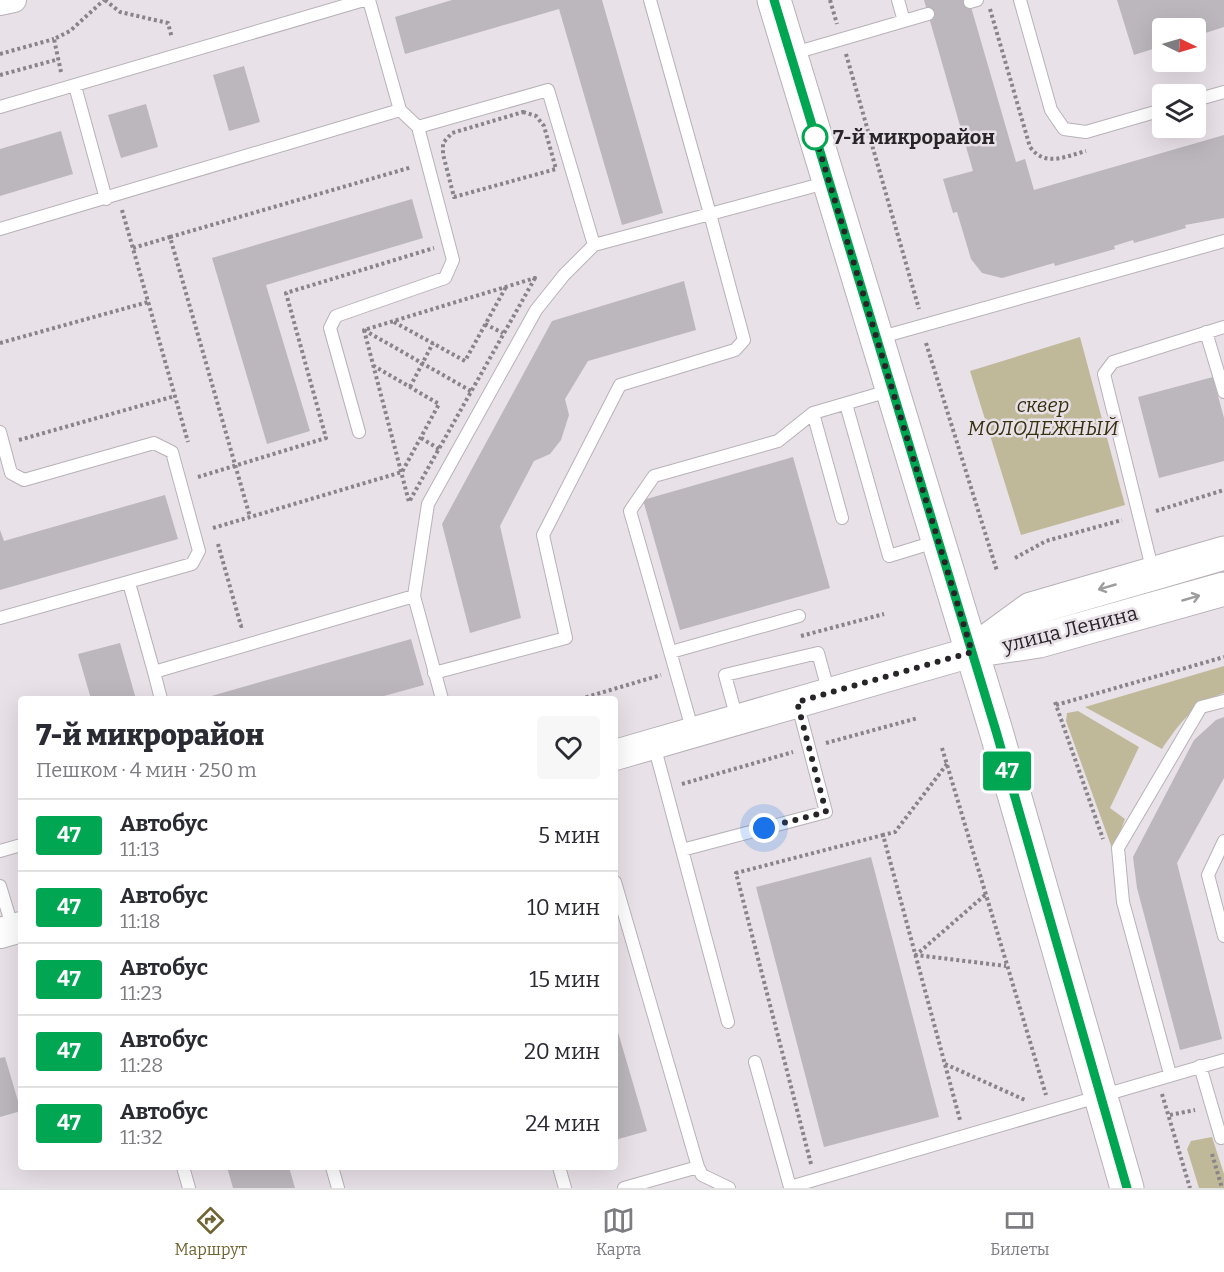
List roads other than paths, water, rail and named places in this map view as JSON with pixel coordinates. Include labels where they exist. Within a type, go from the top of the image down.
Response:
[{"type":"main road","points":[[774,0],[972,652],[1127,1188]]},
{"type":"main road","name":"улица Ленина","points":[[972,652],[1030,609],[1224,553]]},
{"type":"main road","name":"улица Ленина","points":[[972,652],[1039,641],[1224,589]]},
{"type":"street","points":[[0,3],[14,0]]},
{"type":"street","points":[[618,754],[972,652]]},
{"type":"lane","points":[[0,107],[364,0]]},
{"type":"lane","points":[[359,432],[330,328],[336,316],[445,278],[453,260],[418,127],[400,110],[369,0]]},
{"type":"lane","points":[[435,673],[566,638],[543,535],[620,385],[735,350],[744,340],[650,0]]},
{"type":"lane","points":[[898,0],[904,21]]},
{"type":"lane","points":[[1020,0],[1051,110],[1064,129],[1086,132],[1152,113]]},
{"type":"lane","points":[[790,54],[928,14]]},
{"type":"lane","points":[[70,87],[112,197]]},
{"type":"lane","points":[[418,127],[548,90],[594,245]]},
{"type":"lane","points":[[1206,97],[1224,92]]},
{"type":"lane","points":[[0,230],[400,110]]},
{"type":"lane","points":[[441,696],[414,596],[428,504],[536,310],[564,275],[594,245],[829,182]]},
{"type":"lane","points":[[876,338],[1224,241]]},
{"type":"lane","points":[[1154,573],[1104,374],[1113,362],[1224,327]]},
{"type":"lane","points":[[1206,332],[1224,392]]},
{"type":"lane","points":[[693,732],[630,511],[654,476],[778,441],[813,413],[893,390]]},
{"type":"lane","points":[[846,404],[890,556],[938,541]]},
{"type":"lane","points":[[813,413],[842,518]]},
{"type":"lane","points":[[0,618],[192,564],[199,551],[172,452],[154,443],[24,480],[11,472],[2,438]]},
{"type":"lane","points":[[129,583],[160,696]]},
{"type":"lane","points":[[154,672],[414,596]]},
{"type":"lane","points":[[670,652],[799,616]]},
{"type":"lane","points":[[738,719],[725,675],[818,653],[829,693]]},
{"type":"lane","points":[[1170,1074],[1123,902],[1118,848],[1201,707],[1224,701]]},
{"type":"lane","points":[[682,850],[826,812],[797,702]]},
{"type":"lane","points":[[654,744],[728,1022]]},
{"type":"lane","points":[[1224,841],[1208,875],[1224,936]]},
{"type":"lane","points":[[0,851],[18,846]]},
{"type":"lane","points":[[0,886],[11,929]]},
{"type":"lane","points":[[618,892],[698,1167],[702,1175],[729,1188]]},
{"type":"lane","points":[[755,1062],[790,1187],[1224,1059]]},
{"type":"lane","points":[[1200,1066],[1221,1138]]},
{"type":"lane","points":[[624,1188],[698,1167]]},
{"type":"lane","points":[[184,1170],[189,1188]]},
{"type":"lane","points":[[333,1170],[338,1188]]},
{"type":"lane","points":[[560,1170],[565,1188]]},
{"type":"place","name":"7-й микрорайон","points":[[815,137]]},
{"type":"park label","name":"сквер МОЛОДЕЖНЫЙ","points":[[1043,416]]}]
